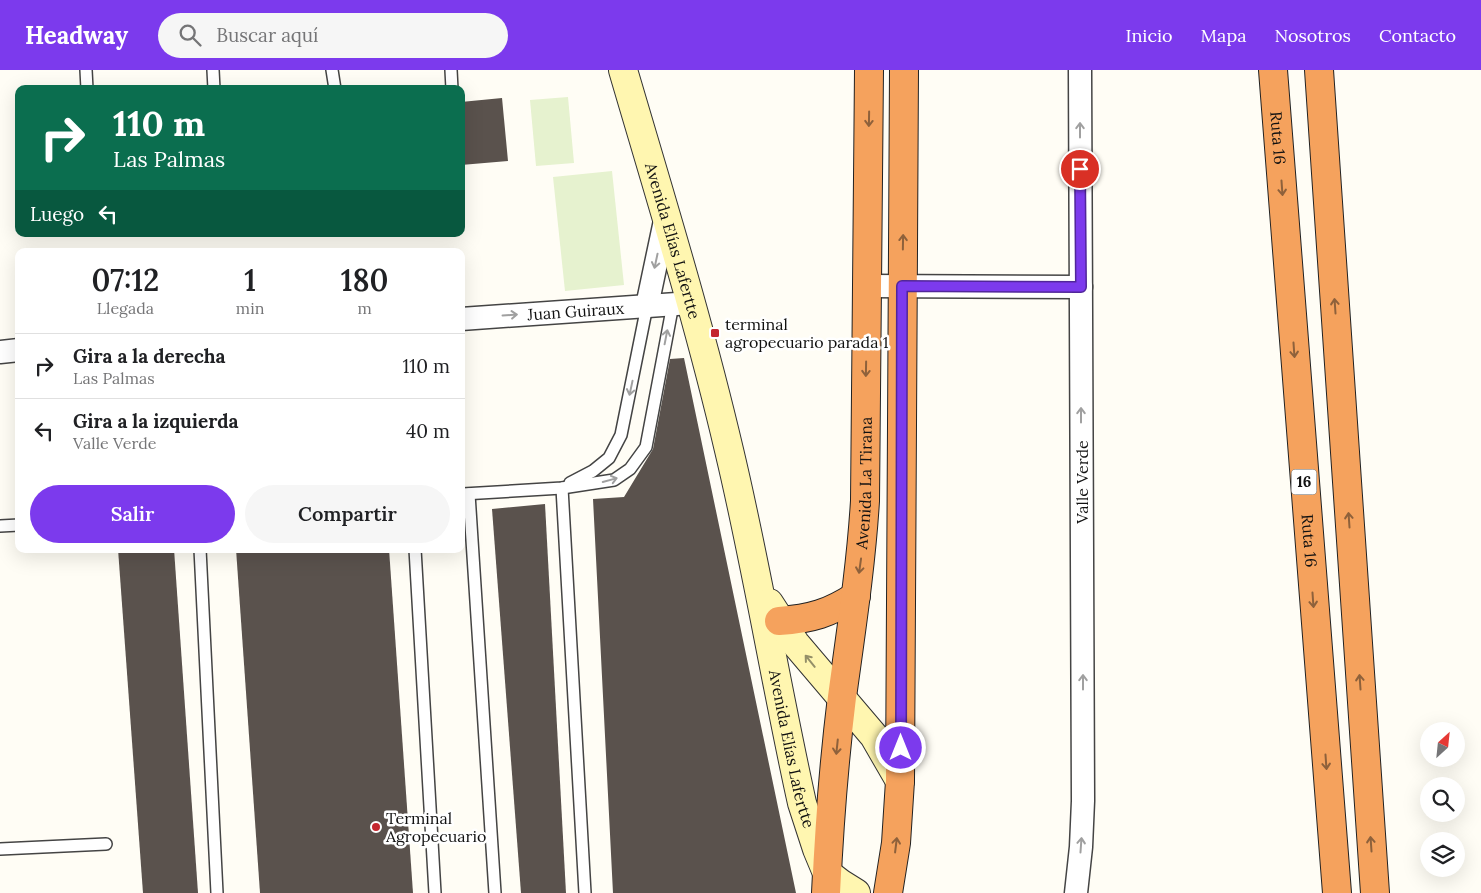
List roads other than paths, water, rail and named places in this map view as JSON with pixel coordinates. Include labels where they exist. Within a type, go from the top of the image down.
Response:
[{"type":"highway","name":"Avenida La Tirana","points":[[827,883],[834,778],[842,698],[862,550],[865,501],[870,70]]},
{"type":"highway","points":[[888,893],[896,843],[900,781],[904,70]]},
{"type":"highway","name":"Ruta 16","points":[[1273,70],[1337,893]]},
{"type":"highway","points":[[1319,70],[1375,893]]},
{"type":"highway","points":[[779,620],[799,620],[818,616],[838,608],[856,596]]},
{"type":"street","name":"Avenida Elías Lafertte","points":[[623,70],[666,216],[682,303],[712,377],[759,587],[802,803],[827,883],[840,884],[856,893]]},
{"type":"street","name":"Valle Verde","points":[[1076,893],[1083,802],[1080,70]]},
{"type":"street","points":[[647,306],[666,216]]},
{"type":"street","points":[[867,286],[1081,287]]},
{"type":"street","name":"Juan Guiraux","points":[[465,319],[682,303]]},
{"type":"street","points":[[0,352],[15,350]]},
{"type":"street","name":"Avenida Elías Lafertte","points":[[759,587],[779,620],[807,658],[874,736],[900,781]]},
{"type":"lane","points":[[86,70],[87,85]]},
{"type":"lane","points":[[213,70],[214,85]]},
{"type":"lane","points":[[332,70],[334,85]]},
{"type":"lane","points":[[451,70],[452,85]]},
{"type":"lane","points":[[495,893],[465,494],[562,488],[614,480],[630,469],[646,447],[682,303]]},
{"type":"lane","points":[[562,488],[593,471],[609,458],[621,435],[647,306]]},
{"type":"lane","points":[[562,488],[585,893]]},
{"type":"lane","points":[[0,526],[15,525]]},
{"type":"lane","points":[[200,553],[217,893]]},
{"type":"lane","points":[[414,553],[435,893]]},
{"type":"lane","points":[[0,850],[106,844]]},
{"type":"place","name":"terminal agropecuario parada 1","points":[[715,333]]},
{"type":"place","name":"Terminal Agropecuario","points":[[376,827]]}]
